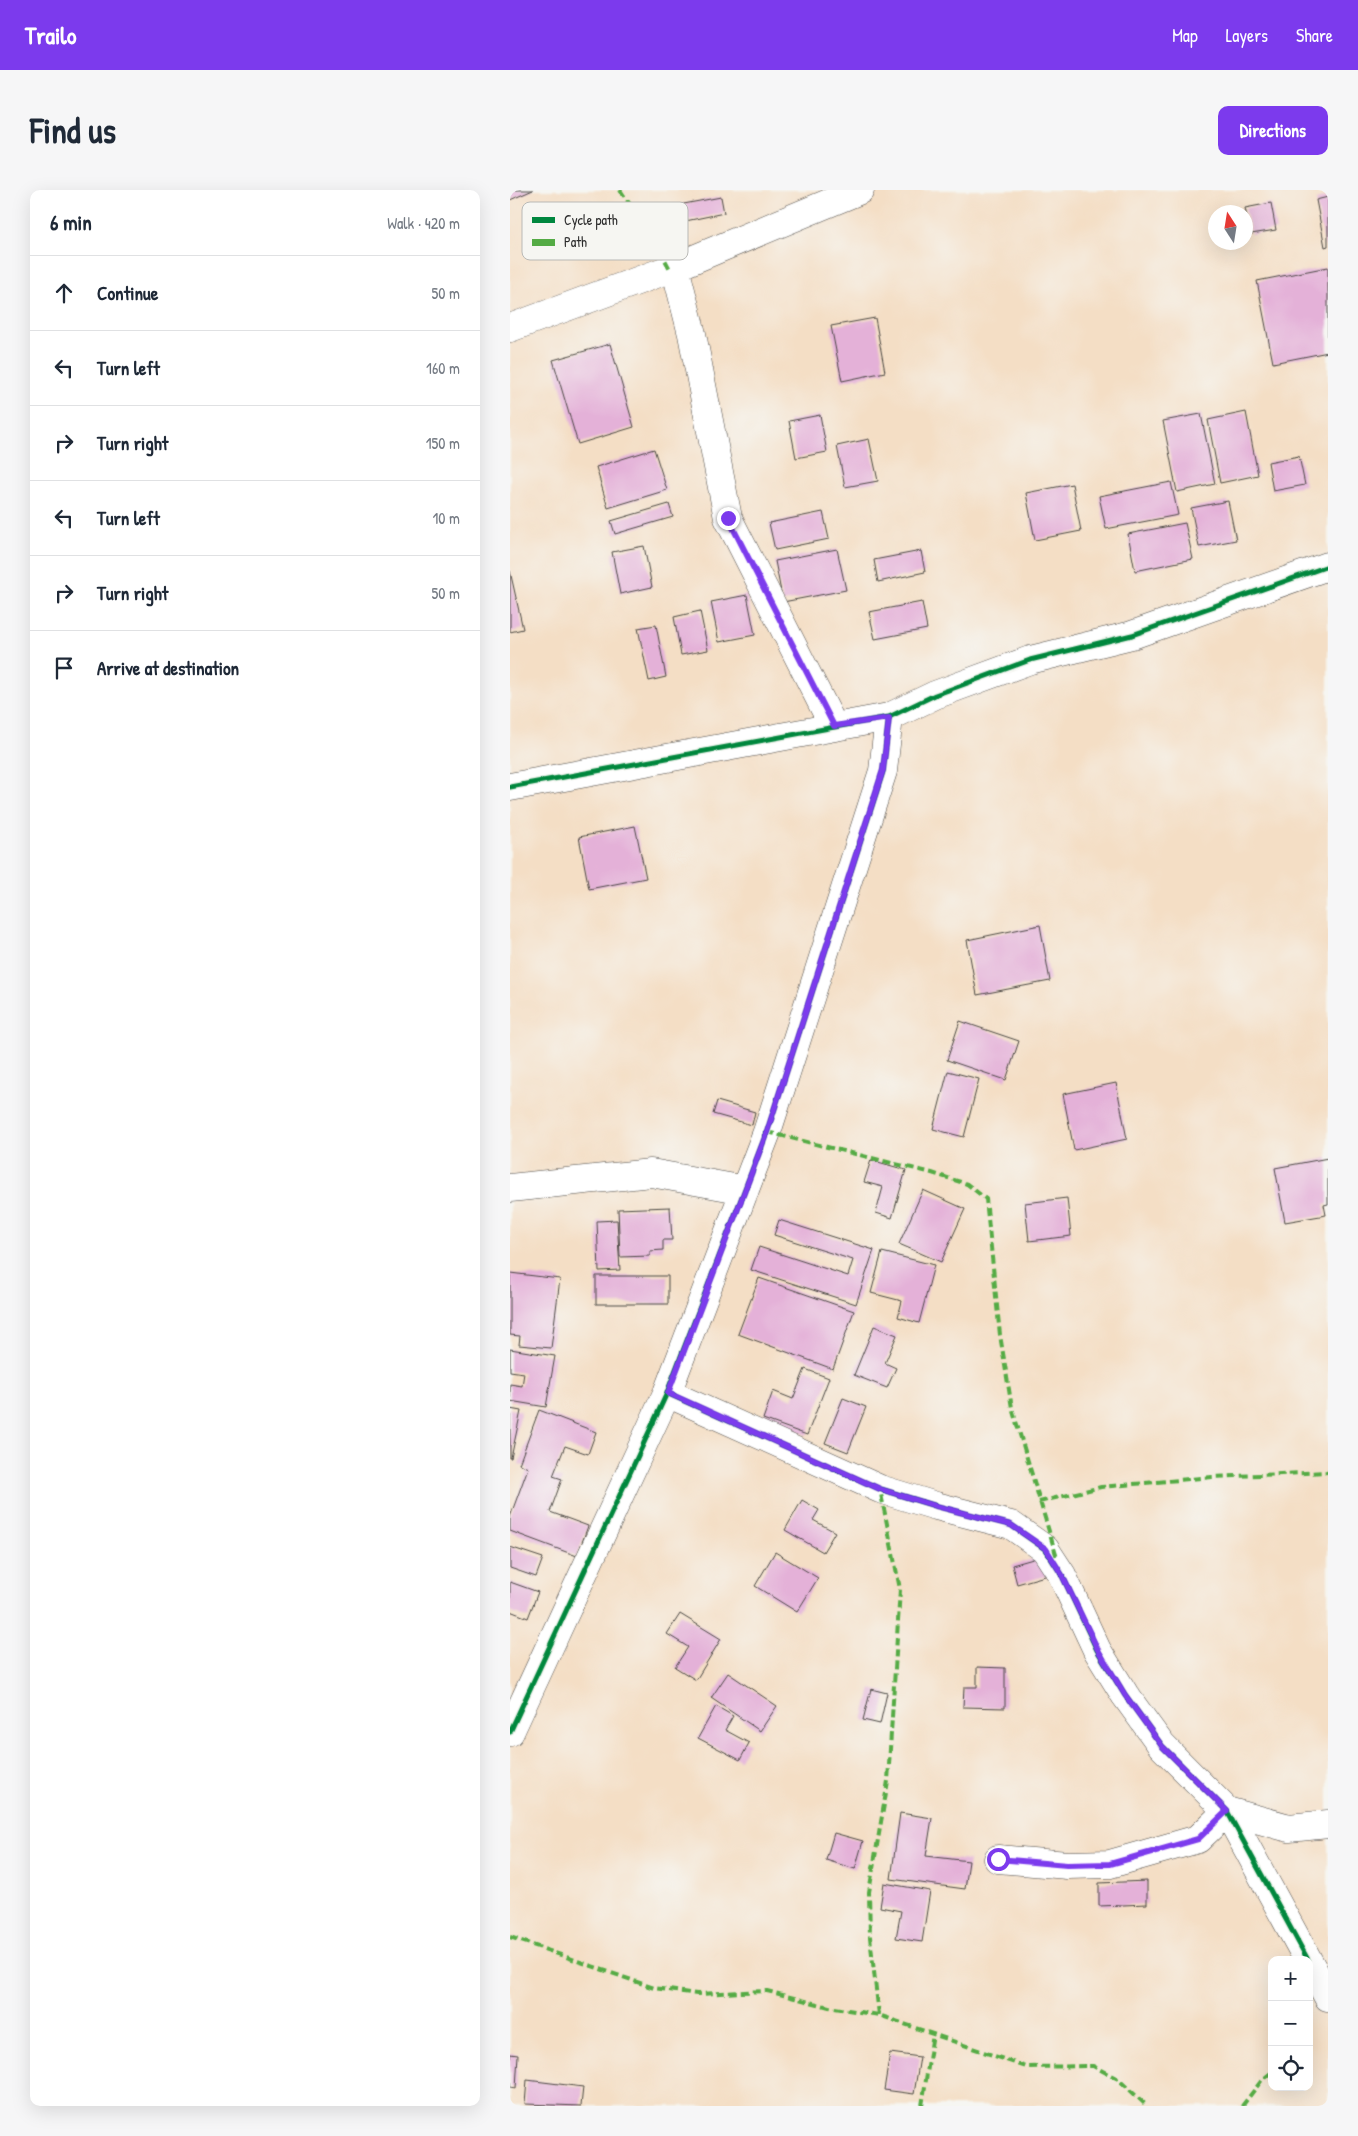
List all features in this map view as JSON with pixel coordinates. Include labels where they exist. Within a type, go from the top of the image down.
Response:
[{"type":"street","points":[[510,328],[675,267],[860,190]]},
{"type":"street","points":[[675,267],[691,326],[728,518],[834,726]]},
{"type":"street","points":[[510,787],[834,726],[889,718],[935,696],[1030,660],[1132,635],[1328,566]]},
{"type":"street","points":[[510,1732],[668,1393],[767,1132],[883,770],[889,718]]},
{"type":"street","points":[[510,1188],[651,1173],[745,1190]]},
{"type":"street","points":[[668,1393],[880,1489],[936,1506],[1011,1525],[1046,1549],[1062,1575],[1098,1650],[1125,1695],[1162,1746],[1227,1811],[1306,1956]]},
{"type":"street","points":[[1227,1811],[1289,1828],[1328,1824]]},
{"type":"street","points":[[998,1859],[1067,1865],[1110,1864],[1198,1839],[1227,1811]]},
{"type":"street","points":[[1313,1969],[1328,1997]]},
{"type":"building","points":[[510,190],[533,190],[510,200]]},
{"type":"building","points":[[721,197],[724,213],[688,220],[688,203]]},
{"type":"building","points":[[1328,197],[1328,246],[1325,247],[1316,200]]},
{"type":"building","points":[[1271,203],[1276,230],[1253,234],[1253,206]]},
{"type":"building","points":[[1328,267],[1328,352],[1273,363],[1257,281]]},
{"type":"building","points":[[875,318],[885,372],[842,381],[831,326]]},
{"type":"building","points":[[610,344],[634,427],[578,444],[553,360]]},
{"type":"building","points":[[1246,412],[1258,475],[1220,483],[1208,420]]},
{"type":"building","points":[[1201,414],[1215,484],[1177,492],[1163,421]]},
{"type":"building","points":[[820,415],[827,452],[796,458],[789,421]]},
{"type":"building","points":[[869,439],[878,481],[845,487],[837,446]]},
{"type":"building","points":[[654,449],[667,490],[608,508],[596,467]]},
{"type":"building","points":[[1299,456],[1305,485],[1273,491],[1268,462]]},
{"type":"building","points":[[1171,482],[1178,515],[1106,529],[1099,496]]},
{"type":"building","points":[[1072,484],[1081,531],[1035,540],[1026,493]]},
{"type":"building","points":[[1228,501],[1236,540],[1199,547],[1191,508]]},
{"type":"building","points":[[669,504],[673,517],[615,534],[611,521]]},
{"type":"building","points":[[823,512],[829,539],[775,550],[769,523]]},
{"type":"building","points":[[1185,523],[1193,559],[1135,571],[1128,534]]},
{"type":"building","points":[[644,546],[652,587],[620,594],[612,552]]},
{"type":"building","points":[[837,549],[846,590],[783,602],[775,561]]},
{"type":"building","points":[[921,551],[925,572],[878,582],[874,560]]},
{"type":"building","points":[[510,571],[523,629],[510,632]]},
{"type":"building","points":[[747,595],[755,635],[719,642],[711,602]]},
{"type":"building","points":[[922,602],[927,629],[875,639],[869,612]]},
{"type":"building","points":[[700,611],[708,650],[681,655],[674,617]]},
{"type":"building","points":[[656,625],[666,677],[649,681],[638,628]]},
{"type":"building","points":[[635,826],[646,878],[589,889],[579,837]]},
{"type":"building","points":[[1040,925],[1050,981],[977,995],[967,940]]},
{"type":"building","points":[[960,1021],[1019,1041],[1006,1080],[947,1060]]},
{"type":"building","points":[[948,1071],[979,1079],[964,1137],[933,1129]]},
{"type":"building","points":[[1116,1083],[1127,1139],[1074,1150],[1063,1094]]},
{"type":"building","points":[[717,1101],[755,1112],[752,1125],[713,1114]]},
{"type":"building","points":[[1328,1158],[1328,1204],[1324,1205],[1326,1215],[1285,1222],[1275,1168]]},
{"type":"building","points":[[871,1160],[906,1170],[892,1218],[876,1213],[883,1187],[864,1182]]},
{"type":"building","points":[[923,1190],[965,1209],[941,1262],[899,1244]]},
{"type":"building","points":[[1067,1198],[1071,1236],[1029,1241],[1025,1203]]},
{"type":"building","points":[[670,1207],[672,1240],[663,1240],[663,1250],[650,1251],[650,1256],[620,1257],[618,1209]]},
{"type":"building","points":[[617,1220],[620,1270],[599,1271],[597,1221]]},
{"type":"building","points":[[779,1220],[874,1250],[856,1304],[751,1270],[759,1247],[848,1276],[853,1260],[774,1235]]},
{"type":"building","points":[[882,1252],[934,1265],[919,1323],[898,1317],[902,1301],[871,1293]]},
{"type":"building","points":[[510,1273],[560,1279],[551,1348],[519,1345],[520,1336],[510,1335]]},
{"type":"building","points":[[596,1276],[668,1276],[668,1304],[596,1304]]},
{"type":"building","points":[[759,1278],[854,1311],[833,1369],[738,1334]]},
{"type":"building","points":[[874,1326],[897,1335],[885,1363],[896,1368],[887,1388],[854,1375]]},
{"type":"building","points":[[510,1349],[555,1356],[546,1407],[510,1401],[510,1384],[522,1386],[524,1373],[510,1371]]},
{"type":"building","points":[[805,1369],[829,1378],[807,1435],[763,1419],[773,1391],[793,1399]]},
{"type":"building","points":[[843,1398],[866,1407],[848,1452],[825,1443]]},
{"type":"building","points":[[510,1409],[521,1411],[511,1458],[510,1458]]},
{"type":"building","points":[[539,1410],[596,1432],[588,1454],[565,1446],[553,1476],[562,1479],[550,1512],[588,1526],[577,1556],[510,1531],[510,1517],[528,1468],[519,1464]]},
{"type":"building","points":[[802,1500],[819,1510],[813,1520],[835,1532],[823,1552],[785,1530]]},
{"type":"building","points":[[510,1547],[543,1558],[536,1577],[510,1568]]},
{"type":"building","points":[[775,1552],[818,1578],[797,1612],[755,1586]]},
{"type":"building","points":[[1047,1555],[1052,1574],[1017,1584],[1012,1565]]},
{"type":"building","points":[[510,1582],[538,1592],[528,1618],[510,1611]]},
{"type":"building","points":[[680,1614],[721,1639],[696,1680],[675,1667],[688,1647],[667,1634]]},
{"type":"building","points":[[977,1667],[1005,1668],[1005,1708],[963,1707],[964,1687],[977,1687]]},
{"type":"building","points":[[728,1673],[777,1706],[760,1731],[711,1698]]},
{"type":"building","points":[[871,1689],[887,1693],[880,1724],[863,1720]]},
{"type":"building","points":[[716,1706],[733,1716],[725,1730],[749,1743],[740,1760],[698,1738]]},
{"type":"building","points":[[900,1813],[932,1818],[926,1856],[969,1861],[965,1889],[891,1879]]},
{"type":"building","points":[[834,1833],[863,1841],[855,1869],[826,1860]]},
{"type":"building","points":[[1147,1881],[1147,1904],[1099,1906],[1099,1883]]},
{"type":"building","points":[[884,1883],[930,1891],[922,1942],[896,1938],[901,1911],[880,1907]]},
{"type":"building","points":[[890,2053],[920,2057],[914,2094],[884,2090]]},
{"type":"building","points":[[510,2054],[518,2055],[516,2088],[510,2087]]},
{"type":"building","points":[[527,2080],[583,2087],[581,2106],[525,2104]]},
{"type":"marked path","points":[[620,190],[628,202]]},
{"type":"marked path","points":[[665,260],[670,269]]},
{"type":"marked path","points":[[767,1132],[932,1173],[967,1184],[986,1199],[1000,1335],[1012,1408],[1057,1558]]},
{"type":"marked path","points":[[1039,1502],[1101,1487],[1212,1477],[1328,1472]]},
{"type":"marked path","points":[[879,2015],[870,1937],[869,1892],[888,1781],[900,1589],[880,1489]]},
{"type":"marked path","points":[[510,1937],[654,1988],[697,1994],[767,1991],[829,2007],[879,2015],[1026,2067],[1093,2066],[1118,2079],[1147,2106]]},
{"type":"marked path","points":[[922,2106],[933,2034]]},
{"type":"marked path","points":[[1242,2106],[1268,2075]]},
{"type":"cycle path","points":[[510,787],[889,717],[935,695],[1030,660],[1132,635],[1328,566]]},
{"type":"cycle path","points":[[510,1732],[667,1393],[767,1132],[883,771],[889,717]]},
{"type":"cycle path","points":[[667,1393],[880,1489],[936,1506],[1011,1525],[1045,1549],[1062,1575],[1097,1650],[1125,1695],[1162,1746],[1227,1811],[1306,1956]]},
{"type":"route","points":[[728,518],[834,726],[889,718],[883,770],[767,1132],[668,1393],[880,1489],[936,1506],[1011,1525],[1046,1549],[1062,1575],[1098,1650],[1125,1695],[1162,1746],[1227,1811],[1198,1839],[1110,1864],[1067,1865],[998,1859]]}]
